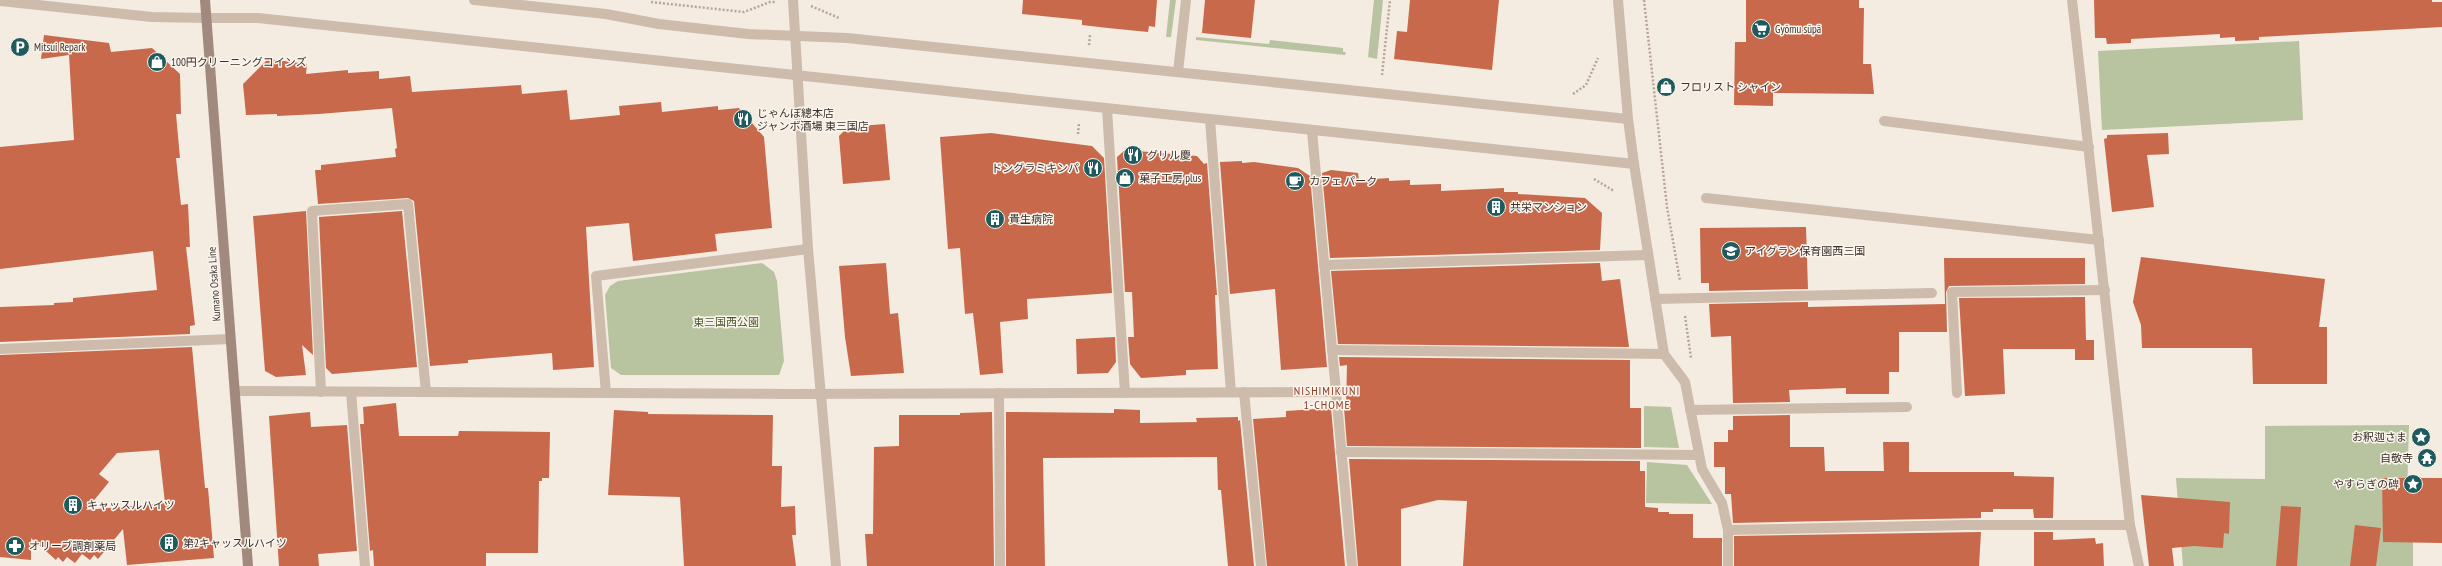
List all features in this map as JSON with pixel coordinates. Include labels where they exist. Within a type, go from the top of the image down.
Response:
[{"type":"main road","name":"Kumano Osaka Line","points":[[205,0],[248,566]]},
{"type":"street","points":[[474,0],[606,14],[659,24],[748,34],[847,38],[1628,119]]},
{"type":"street","points":[[793,0],[796,75],[808,249],[836,566]]},
{"type":"street","points":[[1178,72],[1186,0]]},
{"type":"street","points":[[1618,0],[1628,119],[1664,354],[1685,382],[1702,469],[1722,504],[1728,530],[1728,566]]},
{"type":"street","points":[[2072,0],[2100,240],[2130,525],[2139,566]]},
{"type":"street","points":[[0,1],[152,17],[258,18],[1634,164]]},
{"type":"street","points":[[1107,109],[1125,393]]},
{"type":"street","points":[[1210,120],[1231,392]]},
{"type":"street","points":[[1884,121],[2089,147]]},
{"type":"street","points":[[1312,131],[1352,566]]},
{"type":"street","points":[[1706,198],[2100,240]]},
{"type":"street","points":[[321,392],[312,211],[408,204],[426,392]]},
{"type":"street","points":[[606,393],[596,276],[808,249]]},
{"type":"street","points":[[1324,265],[1648,255]]},
{"type":"street","points":[[1957,393],[1952,292],[2105,290]]},
{"type":"street","points":[[1655,298],[1932,293]]},
{"type":"street","points":[[0,349],[230,339]]},
{"type":"street","points":[[1332,350],[1664,354]]},
{"type":"street","points":[[235,391],[820,394],[1336,392]]},
{"type":"street","points":[[351,392],[365,566]]},
{"type":"street","points":[[1244,392],[1261,566]]},
{"type":"street","points":[[998,393],[1000,566]]},
{"type":"street","points":[[1690,410],[1907,407]]},
{"type":"street","points":[[1341,452],[1699,455]]},
{"type":"street","points":[[1728,530],[1966,524],[2130,525]]},
{"type":"path","points":[[646,2],[744,12],[770,0]]},
{"type":"path","points":[[1381,94],[1390,0]]},
{"type":"path","points":[[1644,0],[1667,207],[1692,361]]},
{"type":"path","points":[[1078,134],[1080,121]]},
{"type":"green space","points":[[1170,0],[1176,0],[1171,37],[1166,37]]},
{"type":"green space","points":[[1374,0],[1383,0],[1377,59],[1368,57]]},
{"type":"green space","points":[[1196,37],[1269,44],[1270,40],[1343,48],[1343,52],[1346,52],[1345,55],[1196,40]]},
{"type":"green space","points":[[2299,41],[2303,120],[2102,130],[2098,51]]},
{"type":"green space","name":"東三国西公園","points":[[762,263],[774,272],[777,281],[784,361],[779,375],[621,375],[611,368],[605,295],[610,286],[618,281]]},
{"type":"green space","points":[[1644,406],[1671,407],[1679,448],[1644,447]]},
{"type":"green space","points":[[2409,425],[2406,534],[2413,537],[2413,566],[2183,566],[2176,478],[2265,479],[2265,426]]},
{"type":"green space","points":[[1647,462],[1687,465],[1712,504],[1646,503]]},
{"type":"building","points":[[1023,0],[1157,0],[1155,27],[1149,26],[1148,32],[1082,25],[1082,20],[1022,14]]},
{"type":"building","points":[[1205,0],[1255,0],[1251,38],[1202,33]]},
{"type":"building","points":[[1410,0],[1499,0],[1492,70],[1394,59],[1397,31],[1407,32]]},
{"type":"building","points":[[1746,0],[1859,0],[1859,8],[1864,8],[1863,64],[1871,64],[1874,94],[1773,93],[1773,106],[1734,105],[1735,42],[1746,42]]},
{"type":"building","points":[[2094,0],[2432,0],[2432,2],[2442,2],[2442,27],[2259,37],[2259,40],[2235,41],[2235,37],[2220,38],[2220,34],[2131,39],[2131,43],[2107,44],[2106,38],[2095,38]]},
{"type":"building","points":[[44,35],[109,43],[111,52],[152,48],[180,74],[181,114],[176,114],[180,158],[176,158],[181,205],[188,204],[190,247],[186,247],[195,325],[190,326],[190,334],[0,342],[0,307],[54,305],[54,303],[73,302],[73,298],[157,290],[153,251],[0,269],[0,147],[74,140],[69,55],[41,59]]},
{"type":"building","points":[[268,59],[307,64],[306,74],[348,70],[348,73],[379,71],[379,79],[410,76],[412,92],[521,85],[522,94],[567,90],[570,120],[620,115],[619,106],[661,102],[662,112],[718,106],[718,110],[739,108],[764,137],[772,228],[715,234],[717,251],[633,261],[629,223],[586,227],[594,367],[553,370],[552,353],[468,360],[468,363],[430,366],[414,201],[408,198],[318,204],[315,170],[321,170],[321,165],[396,157],[395,149],[397,148],[392,108],[319,114],[277,116],[277,114],[246,115],[243,84]]},
{"type":"building","points":[[885,124],[890,180],[843,184],[839,136],[848,127]]},
{"type":"building","points":[[991,133],[1092,146],[1104,158],[1112,293],[1027,299],[1028,319],[1000,322],[1003,373],[980,375],[973,313],[965,314],[960,248],[948,249],[940,137]]},
{"type":"building","points":[[2168,133],[2169,154],[2147,155],[2154,207],[2112,212],[2104,139],[2107,138],[2107,135]]},
{"type":"building","points":[[1125,150],[1197,156],[1204,164],[1207,163],[1217,295],[1215,295],[1218,369],[1186,370],[1186,375],[1141,378],[1130,364],[1128,337],[1134,337],[1132,292],[1125,292],[1117,157]]},
{"type":"building","points":[[1242,161],[1242,163],[1254,162],[1298,168],[1310,176],[1327,367],[1281,370],[1275,289],[1230,294],[1220,162]]},
{"type":"building","points":[[1331,170],[1358,173],[1359,180],[1389,178],[1389,181],[1410,180],[1410,185],[1441,184],[1441,191],[1504,188],[1504,192],[1518,192],[1518,194],[1585,198],[1602,213],[1600,250],[1330,258],[1322,173]]},
{"type":"building","points":[[306,211],[313,355],[302,345],[306,375],[276,377],[265,371],[253,216]]},
{"type":"building","points":[[402,211],[417,367],[332,374],[326,368],[319,217]]},
{"type":"building","points":[[1806,227],[1808,289],[1709,291],[1709,283],[1701,283],[1700,228]]},
{"type":"building","points":[[2141,257],[2325,279],[2319,327],[2327,327],[2327,384],[2253,384],[2252,348],[2142,348],[2141,325],[2133,302]]},
{"type":"building","points":[[1944,258],[2085,258],[2085,284],[1949,286],[1946,292],[1947,332],[1899,332],[1899,372],[1889,372],[1889,394],[1846,394],[1846,388],[1789,390],[1790,402],[1733,403],[1731,336],[1711,337],[1709,304],[1808,302],[1808,307],[1945,304]]},
{"type":"building","points":[[886,263],[890,314],[898,313],[904,373],[851,376],[845,337],[839,266]]},
{"type":"building","points":[[1600,263],[1602,281],[1620,279],[1629,347],[1338,344],[1331,271]]},
{"type":"building","points":[[2085,297],[2086,340],[2094,340],[2094,360],[2075,360],[2075,349],[2003,349],[2005,394],[1965,396],[1959,298]]},
{"type":"building","points":[[1115,337],[1116,362],[1108,373],[1077,374],[1076,339]]},
{"type":"building","points":[[192,347],[205,488],[208,488],[214,558],[127,565],[123,529],[98,559],[94,555],[90,560],[82,554],[75,563],[67,557],[63,562],[58,557],[56,560],[31,538],[31,560],[0,557],[0,355]],"holes":[[[159,450],[165,503],[86,510],[109,482],[99,474],[117,453]]]},
{"type":"building","points":[[1339,357],[1630,360],[1630,408],[1641,408],[1641,448],[1347,446],[1344,408],[1346,407],[1347,365],[1340,366]]},
{"type":"building","points":[[396,403],[399,436],[458,436],[459,431],[550,432],[549,478],[542,478],[542,481],[539,481],[538,553],[486,553],[486,566],[374,566],[373,550],[370,551],[360,424],[364,424],[363,407]]},
{"type":"building","points":[[1331,408],[1345,566],[1267,566],[1253,419],[1286,417],[1286,411]]},
{"type":"building","points":[[1114,409],[1140,410],[1140,423],[1197,422],[1196,418],[1238,417],[1238,421],[1240,420],[1254,566],[1228,566],[1221,490],[1218,490],[1217,457],[1043,458],[1045,566],[1006,566],[1006,412],[1114,413]]},
{"type":"building","points":[[614,410],[648,412],[648,414],[773,415],[772,466],[782,466],[781,507],[795,506],[796,535],[792,535],[796,566],[684,566],[680,497],[608,495]]},
{"type":"building","points":[[310,412],[311,427],[347,425],[357,551],[318,554],[319,566],[279,566],[269,416]]},
{"type":"building","points":[[992,412],[994,566],[867,566],[865,534],[873,534],[874,447],[899,446],[899,415],[960,415],[960,413]]},
{"type":"building","points":[[1790,415],[1790,447],[1824,447],[1825,471],[1884,471],[1883,442],[1909,442],[1909,472],[2014,472],[2014,476],[2054,477],[2053,518],[2034,518],[2033,509],[1993,509],[1993,512],[1981,512],[1981,518],[1733,523],[1731,494],[1725,494],[1725,467],[1714,467],[1714,442],[1728,442],[1728,430],[1733,430],[1733,416]]},
{"type":"building","points":[[1349,459],[1640,461],[1640,471],[1645,471],[1645,507],[1658,508],[1658,512],[1669,512],[1669,514],[1693,514],[1693,538],[1722,538],[1722,566],[1463,566],[1467,501],[1438,500],[1401,509],[1401,566],[1358,566]]},
{"type":"building","points":[[2382,478],[2442,478],[2442,543],[2383,542]]},
{"type":"building","points":[[2141,495],[2230,502],[2229,534],[2224,533],[2223,548],[2194,546],[2172,548],[2174,566],[2149,566]]},
{"type":"building","points":[[2281,506],[2301,507],[2297,566],[2276,566]]},
{"type":"building","points":[[2355,525],[2381,528],[2376,566],[2350,566]]},
{"type":"building","points":[[1981,532],[1979,566],[1734,566],[1734,536]]},
{"type":"building","points":[[2034,532],[2053,532],[2053,540],[2095,538],[2096,544],[2103,543],[2104,566],[2034,566]]},
{"type":"place","name":"Gyōmu sūpā","points":[[1761,29]]},
{"type":"place","name":"Mitsui Repark","points":[[20,47]]},
{"type":"place","name":"100円クリーニングコインズ","points":[[157,62]]},
{"type":"place","name":"フロリスト シャイン","points":[[1666,87]]},
{"type":"place","name":"じゃんぼ總本店 ジャンボ酒場 東三国店","points":[[743,119]]},
{"type":"place","name":"グリル慶","points":[[1133,155]]},
{"type":"place","name":"ドングラミキンパ","points":[[1093,168]]},
{"type":"place","name":"菓子工房 plus","points":[[1125,178]]},
{"type":"place","name":"カフェ パーク","points":[[1295,181]]},
{"type":"place","name":"共栄マンション","points":[[1496,207]]},
{"type":"place","name":"貴生病院","points":[[995,219]]},
{"type":"place","name":"アイグラン保育園西三国","points":[[1731,251]]},
{"type":"place","name":"お釈迦さま","points":[[2421,437]]},
{"type":"place","name":"自敬寺","points":[[2427,458]]},
{"type":"place","name":"やすらぎの碑","points":[[2413,484]]},
{"type":"place","name":"キャッスルハイツ","points":[[73,505]]},
{"type":"place","name":"第2キャッスルハイツ","points":[[169,543]]},
{"type":"place","name":"オリーブ調剤薬局","points":[[15,546]]},
{"type":"district","name":"NISHIMIKUNI 1-CHOME","points":[[1327,398]]}]
